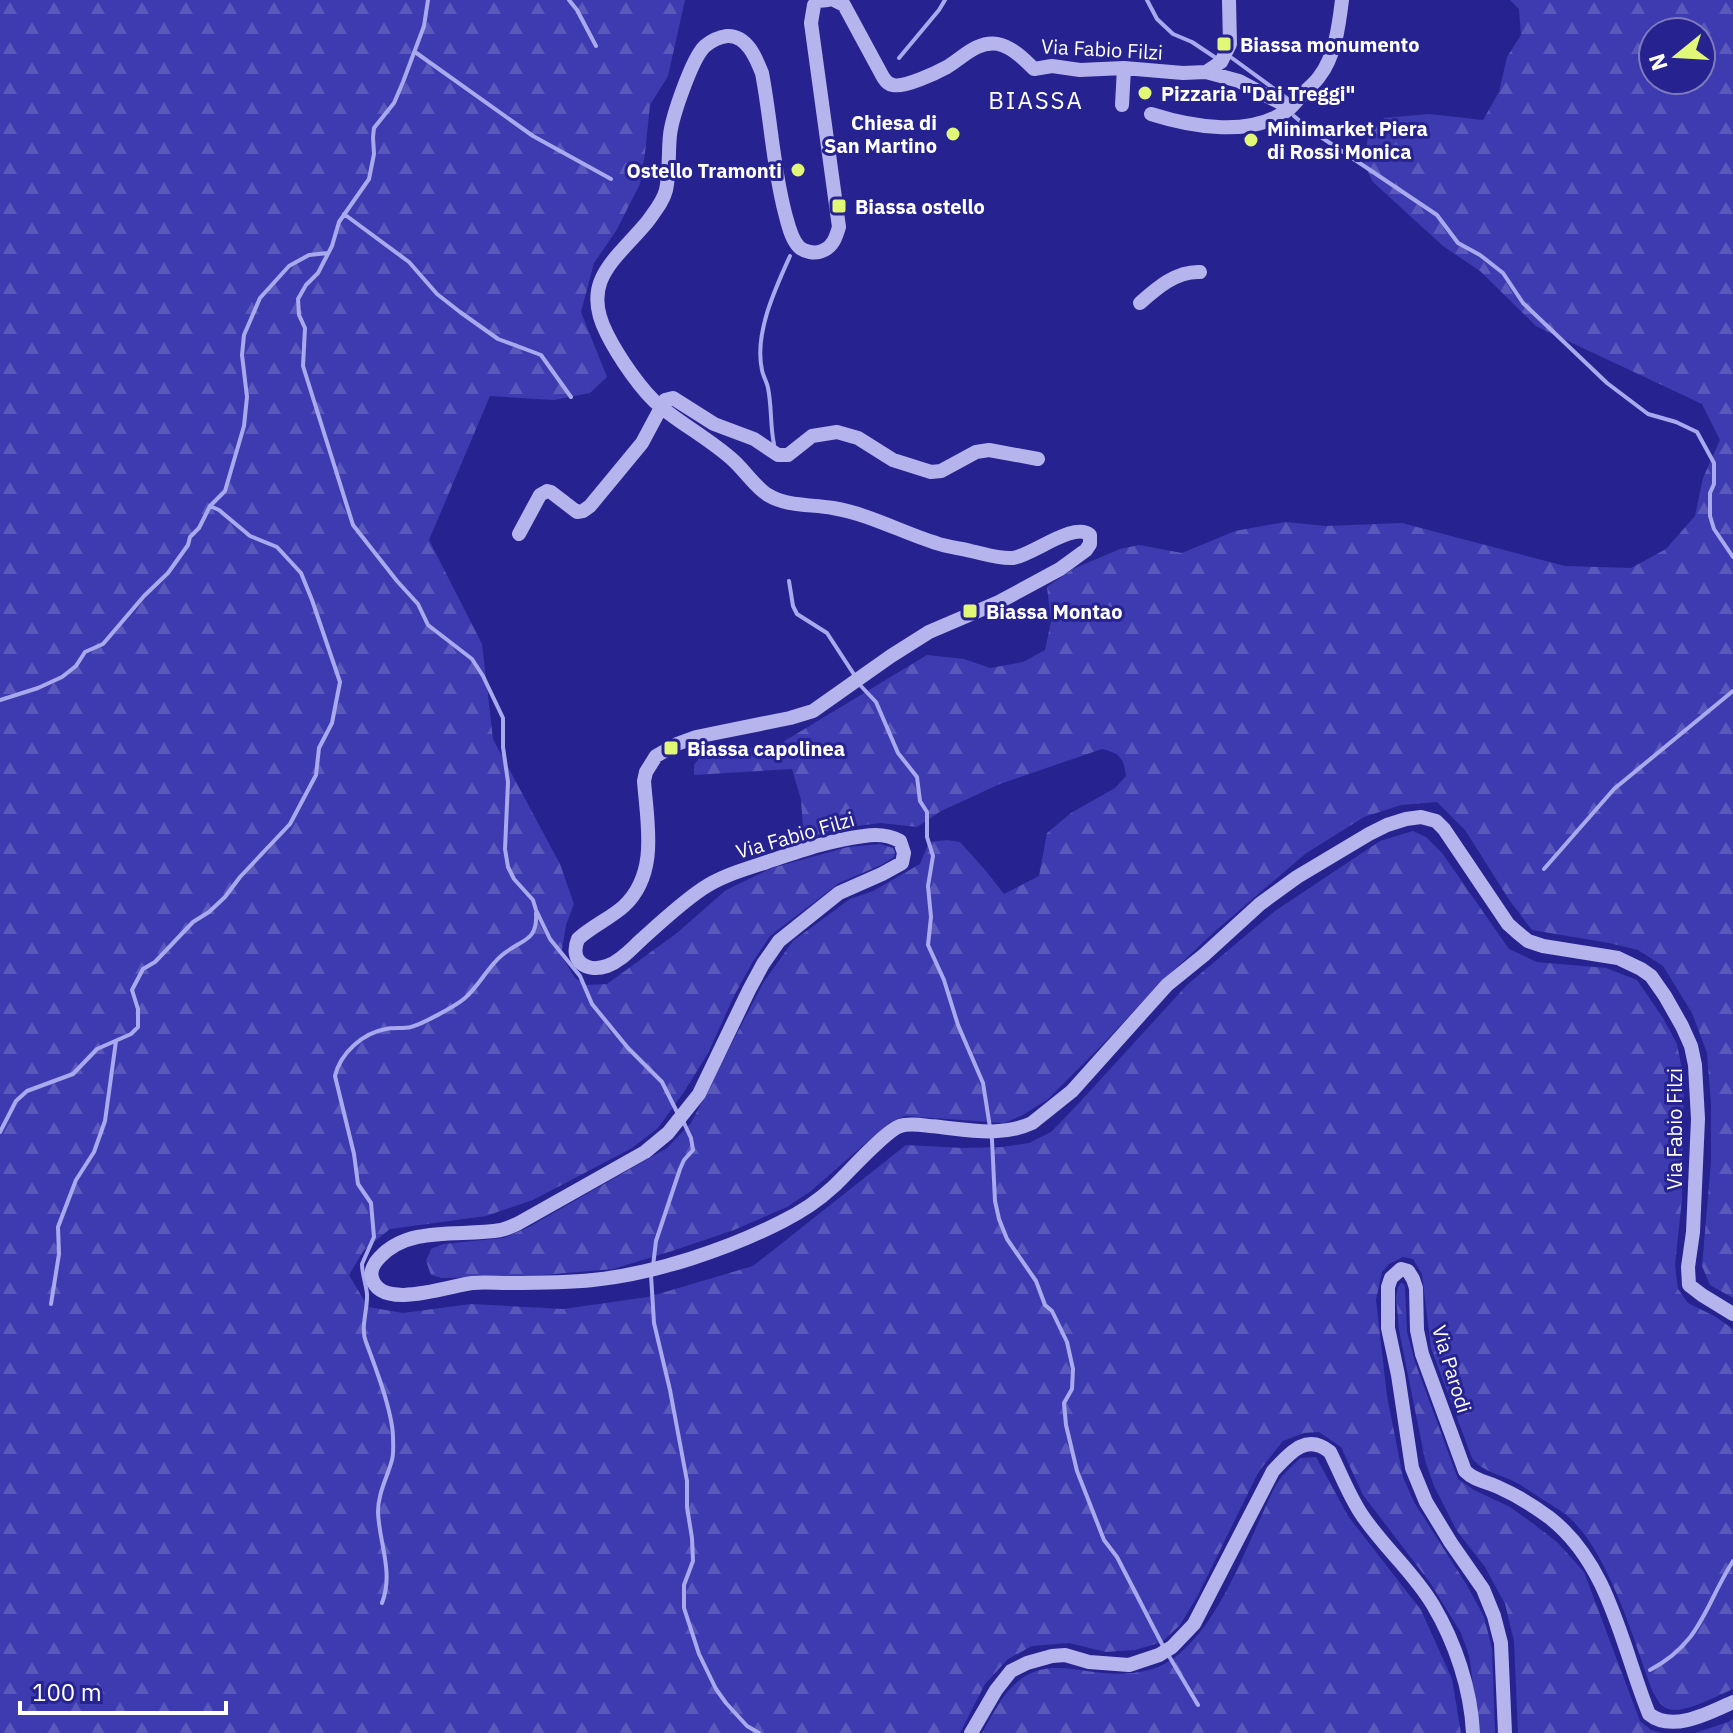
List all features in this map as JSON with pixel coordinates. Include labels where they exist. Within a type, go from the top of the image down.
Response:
[{"type":"street","name":"Via Fabio Filzi","points":[[1290,108],[1239,81],[1206,72],[1124,68],[1080,70],[1052,66],[1034,69],[1019,54],[992,43],[982,44],[935,73],[896,86],[883,77],[844,5],[825,0],[814,5],[811,23],[839,227],[836,240],[817,252],[802,250],[789,228],[777,179],[762,73],[756,57],[748,46],[734,37],[720,38],[701,51],[687,81],[670,133],[666,190],[660,205],[609,265],[597,290],[598,309],[607,335],[637,381],[661,407],[733,460],[767,494],[779,500],[804,506],[832,507],[937,544],[996,557],[1013,558],[1026,554],[1081,530],[1090,535],[1090,544],[1082,555],[1060,569],[999,602],[929,632],[813,711],[696,737],[656,756],[644,781],[648,863],[634,894],[623,907],[578,939],[575,946],[579,962],[588,968],[605,967],[619,960],[673,911],[724,876],[820,844],[867,835],[882,835],[900,841],[904,853],[902,863],[839,893],[779,941],[749,990],[699,1094],[668,1133],[645,1152],[503,1230],[401,1241],[391,1246],[374,1264],[370,1275],[373,1283],[385,1294],[407,1294],[471,1283],[547,1283],[636,1274],[744,1238],[810,1206],[897,1127],[915,1125],[994,1132],[1015,1130],[1032,1123],[1072,1091],[1167,985],[1260,904],[1297,877],[1369,834],[1406,819],[1421,817],[1436,821],[1444,829],[1508,924],[1528,941],[1554,949],[1618,958],[1651,976],[1665,996],[1691,1046],[1695,1065],[1698,1119],[1689,1285],[1733,1314]]},
{"type":"street","points":[[1206,72],[1221,62],[1230,44],[1229,0]]},
{"type":"street","points":[[1151,114],[1183,124],[1242,126],[1266,121],[1290,108],[1325,68],[1338,29],[1342,0]]},
{"type":"street","points":[[1122,105],[1124,68]]},
{"type":"street","points":[[1140,303],[1156,288],[1173,279],[1187,272],[1200,272]]},
{"type":"street","points":[[519,534],[540,495],[547,491],[577,512],[590,506],[642,443],[665,400],[673,398],[714,424],[754,439],[778,455],[788,455],[812,436],[837,432],[858,438],[893,460],[931,472],[941,471],[976,452],[989,450],[1038,459]]},
{"type":"street","name":"Via Parodi","points":[[1505,1733],[1501,1643],[1494,1616],[1483,1589],[1426,1502],[1412,1468],[1388,1328],[1388,1287],[1391,1278],[1401,1269],[1408,1271],[1416,1288],[1417,1330],[1422,1354],[1465,1471],[1477,1480],[1519,1497],[1553,1520],[1578,1547],[1607,1598],[1649,1714],[1660,1722],[1674,1724],[1699,1718],[1733,1702]]},
{"type":"street","points":[[971,1733],[1011,1671],[1027,1663],[1065,1655],[1089,1662],[1129,1665],[1172,1647],[1194,1624],[1273,1471],[1291,1451],[1309,1445],[1324,1447],[1330,1452],[1362,1516],[1432,1604],[1454,1647],[1472,1712],[1473,1733]]},
{"type":"green space","points":[[0,0],[685,0],[668,76],[650,105],[640,184],[616,231],[594,263],[581,312],[607,377],[590,393],[554,400],[490,396],[429,540],[482,644],[493,739],[560,864],[574,904],[566,925],[561,955],[575,978],[586,985],[607,984],[677,933],[726,890],[772,868],[848,847],[880,844],[893,848],[894,857],[839,883],[770,936],[735,994],[708,1053],[658,1128],[632,1148],[533,1200],[486,1216],[390,1229],[364,1250],[349,1275],[368,1307],[403,1313],[471,1304],[563,1309],[648,1297],[753,1266],[906,1145],[963,1148],[1029,1143],[1051,1132],[1187,985],[1275,911],[1380,841],[1413,831],[1426,837],[1442,853],[1509,949],[1537,962],[1606,968],[1637,980],[1677,1044],[1684,1079],[1682,1199],[1675,1265],[1678,1289],[1688,1303],[1733,1329],[1733,1689],[1684,1709],[1663,1706],[1652,1690],[1605,1568],[1577,1525],[1519,1484],[1488,1470],[1472,1458],[1431,1348],[1422,1274],[1413,1259],[1403,1257],[1389,1264],[1382,1272],[1376,1300],[1387,1396],[1403,1477],[1414,1502],[1484,1617],[1492,1648],[1495,1733],[1480,1733],[1469,1655],[1461,1633],[1431,1584],[1363,1495],[1341,1447],[1319,1432],[1304,1433],[1283,1441],[1259,1471],[1197,1597],[1180,1625],[1162,1642],[1135,1650],[1106,1652],[1069,1643],[1032,1646],[1008,1659],[985,1684],[960,1733],[0,1733]]},
{"type":"green space","points":[[1510,0],[1733,0],[1733,1298],[1710,1285],[1702,1266],[1711,1162],[1711,1104],[1707,1053],[1692,1013],[1663,966],[1638,950],[1532,930],[1465,830],[1437,802],[1401,805],[1364,817],[1305,854],[1157,986],[1047,1100],[1021,1116],[1004,1123],[905,1116],[890,1122],[811,1191],[787,1207],[734,1230],[613,1269],[531,1276],[442,1278],[431,1275],[426,1261],[431,1249],[443,1244],[504,1238],[529,1227],[667,1148],[691,1123],[763,983],[793,941],[850,899],[873,891],[920,864],[929,842],[960,842],[1004,894],[1039,876],[1047,833],[1071,813],[1115,788],[1126,776],[1120,757],[1102,749],[1000,784],[941,811],[917,827],[881,823],[833,829],[804,841],[801,800],[792,769],[694,775],[694,765],[703,753],[778,745],[927,655],[964,659],[990,668],[1023,662],[1045,650],[1051,622],[1047,587],[1073,569],[1120,549],[1139,545],[1182,553],[1235,531],[1285,522],[1326,526],[1402,523],[1565,566],[1631,568],[1666,549],[1695,516],[1703,478],[1720,440],[1702,404],[1536,326],[1480,271],[1443,246],[1373,182],[1364,164],[1368,136],[1384,118],[1429,114],[1483,120],[1499,92],[1507,57],[1521,35],[1519,9]]},
{"type":"green space","points":[[1401,1283],[1405,1287],[1407,1332],[1415,1362],[1458,1479],[1510,1507],[1535,1525],[1558,1543],[1584,1572],[1640,1721],[1651,1730],[1662,1733],[1518,1733],[1514,1641],[1505,1604],[1485,1567],[1457,1531],[1434,1486],[1425,1460],[1399,1330],[1396,1297]]},
{"type":"green space","points":[[1316,1457],[1348,1516],[1421,1610],[1452,1679],[1461,1733],[982,1733],[1009,1690],[1031,1673],[1062,1668],[1131,1673],[1158,1667],[1174,1658],[1189,1645],[1214,1612],[1235,1575],[1279,1480],[1300,1458]]},
{"type":"green space","points":[[1733,1719],[1733,1733],[1695,1733],[1728,1722]]},
{"type":"waterway","points":[[428,0],[424,26],[403,82],[394,103],[374,128],[374,154],[369,179],[339,222],[332,246],[318,273],[298,299],[299,315],[305,328],[303,366],[353,525],[418,604],[428,625],[472,659],[503,718],[508,782],[505,849],[514,879],[533,900],[550,939],[580,976],[592,1004],[628,1048],[662,1082],[678,1114]]},
{"type":"waterway","points":[[569,0],[596,46]]},
{"type":"waterway","points":[[899,58],[945,0]]},
{"type":"waterway","points":[[1147,0],[1157,19],[1173,34],[1216,58]]},
{"type":"waterway","points":[[415,52],[533,136],[611,179]]},
{"type":"waterway","points":[[1232,58],[1288,99]]},
{"type":"waterway","points":[[1294,116],[1437,215],[1458,243],[1503,273],[1523,303],[1607,383],[1648,414],[1697,432],[1714,463],[1710,516],[1714,529],[1733,557]]},
{"type":"waterway","points":[[344,214],[409,262],[437,294],[460,312],[498,339],[541,355],[571,397]]},
{"type":"waterway","points":[[0,700],[62,677],[76,666],[85,652],[103,644],[168,573],[210,506],[225,491],[244,426],[247,397],[242,355],[244,335],[260,298],[289,266],[309,255],[328,253]]},
{"type":"waterway","points":[[774,444],[769,395],[760,356],[761,342],[767,312],[790,256]]},
{"type":"waterway","points":[[0,1132],[16,1101],[27,1091],[73,1074],[97,1049],[131,1034],[138,1027],[138,1009],[132,990],[143,969],[155,962],[193,922],[225,897],[290,824],[316,775],[319,748],[332,723],[340,682],[312,600],[301,573],[277,547],[250,536],[210,506]]},
{"type":"waterway","points":[[789,581],[797,614],[827,633],[855,676]]},
{"type":"waterway","points":[[859,684],[876,702],[898,753],[917,777],[920,801],[927,812],[927,837],[933,856],[928,886],[931,917],[928,945],[983,1083],[999,1219],[1007,1239],[1036,1281],[1045,1305],[1052,1311],[1067,1342],[1073,1369],[1072,1389],[1064,1403],[1077,1471],[1104,1540],[1117,1557],[1198,1705]]},
{"type":"waterway","points":[[1544,869],[1614,789],[1733,691]]},
{"type":"waterway","points":[[382,1603],[387,1580],[378,1505],[393,1457],[393,1436],[386,1401],[364,1331],[367,1294],[362,1264],[374,1237],[371,1203],[358,1184],[335,1076],[347,1053],[369,1035],[416,1025],[465,998],[501,956],[531,935],[536,913]]},
{"type":"waterway","points":[[51,1304],[59,1254],[58,1227],[76,1180],[94,1152],[105,1121],[116,1041]]},
{"type":"waterway","points":[[653,1266],[656,1241],[680,1169],[693,1150],[683,1121]]},
{"type":"waterway","points":[[651,1275],[654,1323],[687,1481],[693,1561],[684,1585],[684,1608],[699,1654],[716,1689],[747,1726],[759,1733]]},
{"type":"waterway","points":[[1650,1670],[1681,1648],[1691,1635],[1733,1561]]},
{"type":"place","name":"Biassa monumento","points":[[1224,44]]},
{"type":"place","name":"Pizzaria \"Dai Treggi\"","points":[[1145,93]]},
{"type":"place","name":"Chiesa di San Martino","points":[[953,134]]},
{"type":"place","name":"Minimarket Piera di Rossi Monica","points":[[1251,140]]},
{"type":"place","name":"Ostello Tramonti","points":[[798,170]]},
{"type":"place","name":"Biassa ostello","points":[[839,206]]},
{"type":"place","name":"Biassa Montao","points":[[970,611]]},
{"type":"place","name":"Biassa capolinea","points":[[671,748]]},
{"type":"district","name":"BIASSA","points":[[1036,100]]}]
